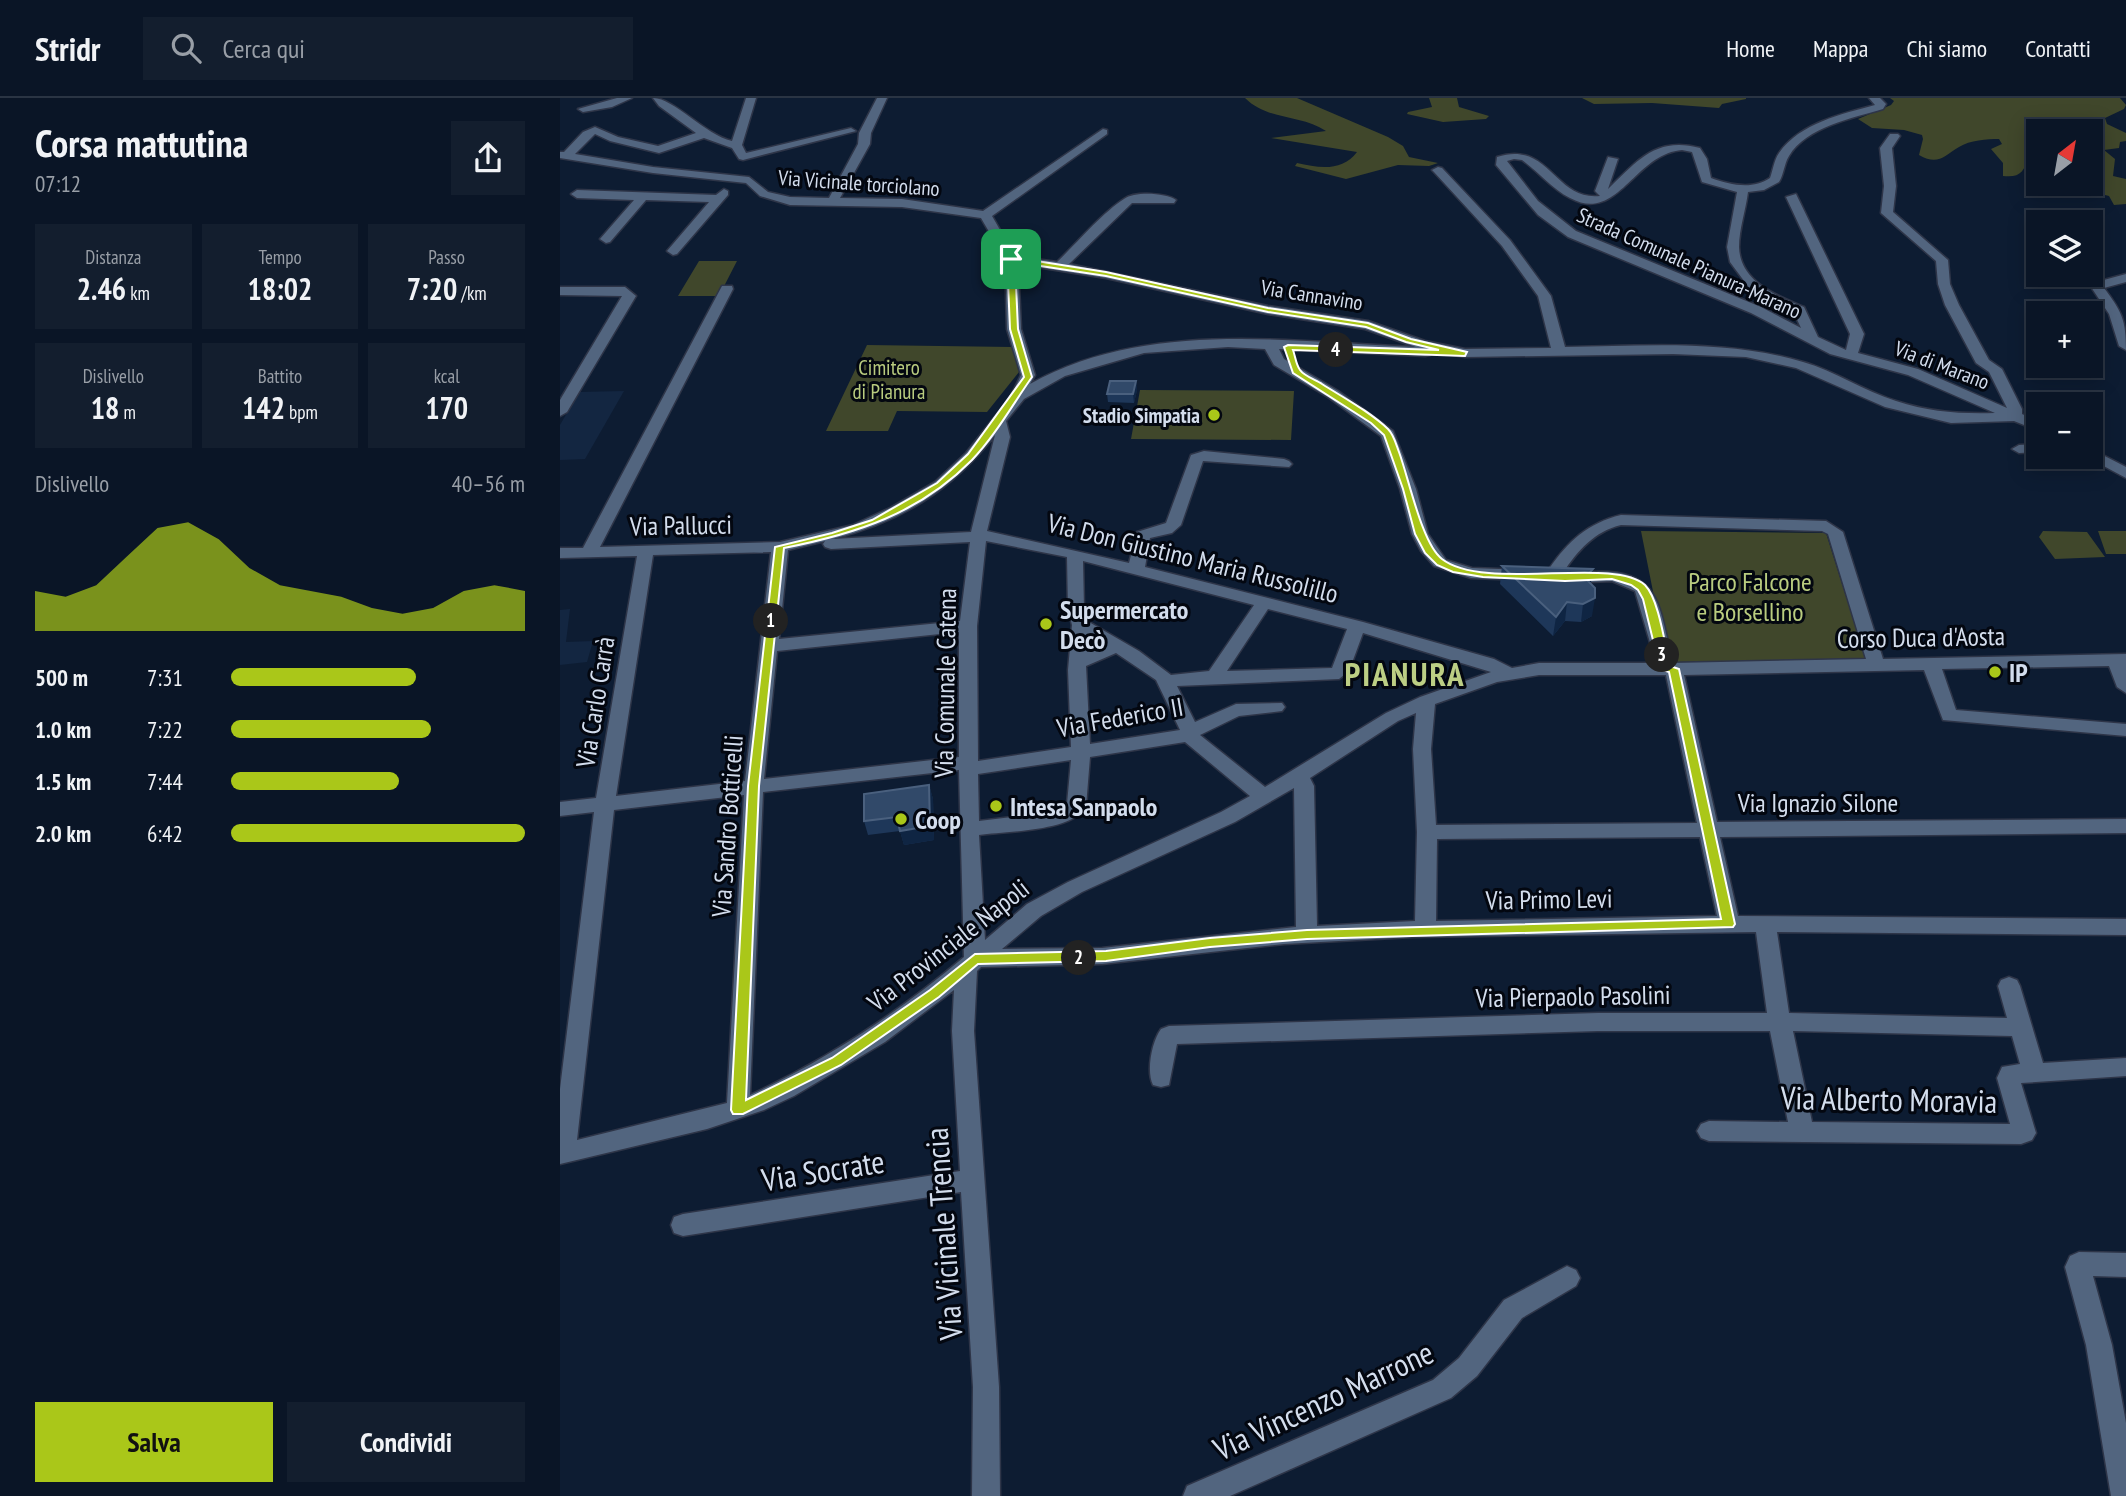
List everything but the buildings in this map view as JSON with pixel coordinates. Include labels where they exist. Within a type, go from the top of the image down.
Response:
[{"type":"street","points":[[583,109],[627,98]]},
{"type":"street","points":[[658,98],[707,133],[724,143],[736,145]]},
{"type":"street","points":[[673,251],[718,199],[743,180],[743,157],[736,145],[751,98]]},
{"type":"street","points":[[833,201],[864,144],[865,133],[882,98]]},
{"type":"street","name":"Strada Comunale Pianura-Marano","points":[[1829,348],[1738,302],[1644,266],[1554,224],[1502,165],[1502,159],[1513,156],[1529,161],[1581,201],[1593,203],[1608,196],[1643,162],[1668,146],[1696,150],[1701,159],[1704,176],[1709,181],[1744,188],[1766,187],[1776,180],[1783,155],[1802,138],[1834,122],[1879,107],[1881,104],[1874,98]]},
{"type":"street","points":[[564,155],[595,130],[614,139],[659,150],[707,133]]},
{"type":"street","points":[[743,157],[851,131]]},
{"type":"street","points":[[1018,400],[1026,370],[1014,329],[1011,259],[985,215],[1103,132]]},
{"type":"street","points":[[1894,136],[1886,148],[1890,186],[1887,213],[1942,260],[1944,284],[1952,305],[1983,363],[1995,369],[2016,416]]},
{"type":"street","name":"Via Vicinale torciolano","points":[[564,155],[653,170],[743,180],[771,197],[790,201],[909,203],[985,215]]},
{"type":"street","points":[[1608,196],[1601,191],[1612,159]]},
{"type":"street","points":[[1438,170],[1506,243],[1539,290],[1547,303],[1559,352]]},
{"type":"street","points":[[1743,190],[1733,247],[1736,262],[1761,294],[1799,310],[1811,339]]},
{"type":"street","points":[[578,194],[718,199]]},
{"type":"street","points":[[606,239],[643,196]]},
{"type":"street","points":[[1792,197],[1857,334],[1850,356]]},
{"type":"street","points":[[1060,266],[1129,200],[1170,200]]},
{"type":"street","name":"Via Cannavino","points":[[1011,259],[1060,266],[1268,310],[1368,325],[1409,341],[1465,354],[1829,348]]},
{"type":"street","points":[[2103,279],[2126,278]]},
{"type":"street","points":[[2098,287],[2116,314],[2126,346]]},
{"type":"street","points":[[589,552],[727,289]]},
{"type":"street","points":[[560,290],[625,291],[629,296],[560,412]]},
{"type":"street","points":[[840,540],[940,485],[971,456],[1000,417],[1044,381],[1121,354],[1161,346],[1207,343],[1465,354]]},
{"type":"street","points":[[1270,346],[1279,362],[1374,421],[1388,434],[1408,489],[1420,534],[1429,551],[1440,563],[1471,573],[1612,576],[1642,588],[1670,669],[1728,924]]},
{"type":"street","points":[[1288,347],[1296,372]]},
{"type":"street","name":"Via di Marano","points":[[1829,348],[1913,372],[2026,421]]},
{"type":"street","name":"Via Cannavino","points":[[1733,351],[1800,365],[1890,404],[1951,419],[2016,416]]},
{"type":"street","points":[[1026,370],[1074,370]]},
{"type":"street","points":[[1026,370],[1044,381]]},
{"type":"street","points":[[1018,400],[1074,370]]},
{"type":"street","points":[[978,535],[1003,437],[1000,417]]},
{"type":"street","points":[[2019,449],[2026,448]]},
{"type":"street","points":[[1136,570],[1143,535],[1166,530],[1173,525],[1196,458],[1203,456],[1284,464]]},
{"type":"street","points":[[2103,460],[2126,473]]},
{"type":"street","points":[[1560,573],[1569,550],[1602,526],[1621,520],[1822,525],[1834,531],[1876,664]]},
{"type":"street","name":"Via Pallucci","points":[[560,553],[780,547],[840,540],[978,535]]},
{"type":"street","name":"Via Don Giustino Maria Russolillo","points":[[978,535],[1075,554],[1357,626],[1488,663],[1508,673]]},
{"type":"street","name":"Via Comunale Catena","points":[[971,964],[968,626],[978,535]]},
{"type":"street","name":"Via Sandro Botticelli","points":[[738,1110],[754,786],[780,547]]},
{"type":"street","name":"Via Carlo Carrà","points":[[562,1154],[605,803],[646,551]]},
{"type":"street","points":[[969,830],[1059,818],[1071,813],[1077,804],[1081,752],[1078,663],[1081,625],[1076,609],[1075,554]]},
{"type":"street","points":[[1214,677],[1264,602]]},
{"type":"street","points":[[1081,625],[1143,661],[1167,681],[1195,742],[1264,797]]},
{"type":"street","points":[[769,646],[968,626]]},
{"type":"street","points":[[1167,681],[1214,677],[1333,675],[1340,671],[1357,626]]},
{"type":"street","points":[[1078,663],[1116,646]]},
{"type":"street","points":[[2121,660],[2126,687]]},
{"type":"street","name":"Corso Duca d'Aosta","points":[[1508,673],[1539,669],[2121,660]]},
{"type":"street","points":[[1931,663],[1949,716],[2126,730]]},
{"type":"street","name":"Via Provinciale Napoli","points":[[562,1154],[738,1110],[786,1089],[877,1036],[971,964],[1018,922],[1053,899],[1264,797],[1375,727],[1426,701],[1508,673]]},
{"type":"street","points":[[1425,929],[1427,832],[1422,750],[1426,701]]},
{"type":"street","name":"Via Federico II","points":[[560,809],[1081,752],[1191,734],[1236,710],[1276,707]]},
{"type":"street","points":[[1300,776],[1304,786],[1307,934]]},
{"type":"street","name":"Via Ignazio Silone","points":[[1427,832],[2126,826]]},
{"type":"street","points":[[1765,923],[1802,1131]]},
{"type":"street","name":"Via Primo Levi","points":[[971,964],[1106,956],[1210,942],[1307,934],[1425,929],[1765,923],[2126,927]]},
{"type":"street","name":"Via Vicinale Trencia","points":[[971,964],[963,1031],[986,1387],[986,1496]]},
{"type":"street","name":"Via Alberto Moravia","points":[[2009,986],[2034,1072]]},
{"type":"street","name":"Via Pierpaolo Pasolini","points":[[1161,1077],[1169,1035],[1518,1024],[1781,1022],[2021,1027]]},
{"type":"street","name":"Via Alberto Moravia","points":[[1709,1130],[2022,1134],[2008,1076],[2014,1072],[2126,1067]]},
{"type":"street","name":"Via Socrate","points":[[683,1225],[972,1180]]},
{"type":"street","points":[[2125,1496],[2099,1345],[2078,1267],[2079,1264],[2126,1265]]},
{"type":"street","name":"Via Vincenzo Marrone","points":[[1197,1496],[1370,1423],[1442,1389],[1468,1367],[1513,1309],[1567,1278]]},
{"type":"shaded area","points":[[624,391],[585,459],[560,460],[560,425],[579,392]]},
{"type":"shaded area","points":[[570,609],[566,642],[593,641],[587,662],[560,665],[560,610]]},
{"type":"green space","points":[[1245,98],[1297,98],[1388,137],[1403,146],[1409,157],[1438,163],[1429,166],[1398,165],[1346,179],[1295,166],[1297,163],[1322,167],[1337,166],[1357,152],[1271,138],[1326,131],[1306,122],[1264,110]]},
{"type":"green space","points":[[1429,98],[1457,98],[1459,107],[1489,116],[1486,119],[1443,122],[1407,114],[1432,107]]},
{"type":"green space","points":[[1582,98],[1746,99],[1722,104],[1719,108],[1652,103],[1594,104]]},
{"type":"green space","points":[[1890,98],[2120,98],[2126,105],[2124,109],[2105,118],[2107,124],[2126,133],[2126,141],[2120,142],[2119,148],[2104,150],[2104,119],[2026,119],[2026,163],[2017,175],[2003,176],[2003,163],[1991,149],[2002,144],[1999,139],[1968,143],[1931,160],[1919,155],[1922,135],[1904,130],[1872,128],[1858,119],[1891,105],[1894,101]]},
{"type":"green space","points":[[2104,150],[2115,159],[2113,176],[2126,179],[2126,204],[2114,205],[2109,196],[2104,195]]},
{"type":"green space","points":[[699,261],[737,261],[719,296],[678,296]]},
{"type":"green space","name":"Cimitero di Pianura","points":[[867,345],[1012,347],[1019,372],[987,412],[897,411],[888,431],[826,431]]},
{"type":"green space","name":"Stadio Simpatia","points":[[1140,390],[1294,391],[1291,440],[1131,439]]},
{"type":"green space","name":"Parco Falcone e Borsellino","points":[[1641,531],[1826,533],[1866,660],[1667,662]]},
{"type":"green space","points":[[2043,531],[2087,532],[2105,557],[2055,559],[2039,537]]},
{"type":"green space","points":[[2098,531],[2126,531],[2126,554],[2106,554]]},
{"type":"place","name":"Stadio Simpatia","points":[[1214,415]]},
{"type":"place","name":"Supermercato Decò","points":[[1046,624]]},
{"type":"place","name":"IP","points":[[1995,672]]},
{"type":"place","name":"Intesa Sanpaolo","points":[[996,806]]},
{"type":"place","name":"Coop","points":[[901,819]]},
{"type":"district","name":"PIANURA","points":[[1405,673]]},
{"type":"route","points":[[1011,259],[1106,274],[1268,310],[1368,325],[1422,345],[1465,354],[1288,347],[1296,372],[1374,421],[1388,434],[1408,489],[1420,534],[1429,551],[1440,563],[1457,570],[1483,574],[1565,578],[1612,576],[1634,583],[1646,593],[1666,669],[1674,669],[1728,924],[1425,929],[1307,934],[1210,942],[1106,956],[975,959],[934,994],[837,1062],[738,1110],[754,786],[780,547],[876,522],[940,485],[971,456],[989,434],[1028,377],[1014,329],[1011,259]]}]
